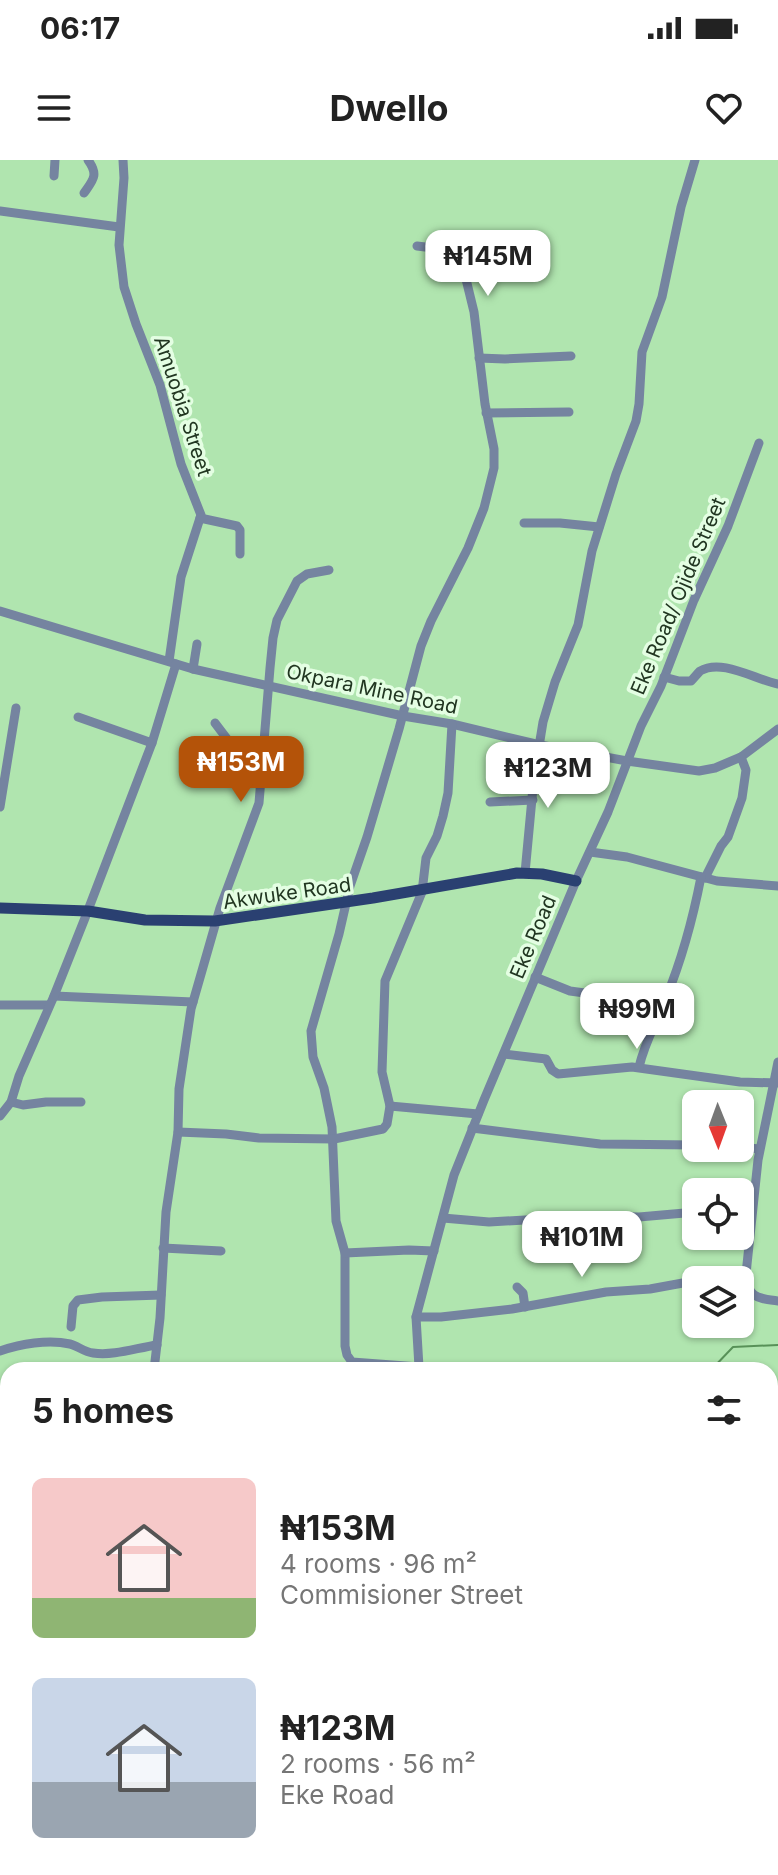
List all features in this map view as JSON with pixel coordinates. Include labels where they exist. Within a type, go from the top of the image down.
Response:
[{"type":"main road","name":"Akwuke Road","points":[[0,908],[88,911],[138,919],[215,921],[525,873],[576,881]]},
{"type":"street","points":[[54,176],[55,160]]},
{"type":"street","points":[[84,193],[94,173],[88,160]]},
{"type":"street","name":"Amuobia Street","points":[[123,160],[119,257],[124,287],[160,385],[181,464],[200,510],[200,518]]},
{"type":"street","points":[[525,873],[534,777],[543,722],[581,614],[592,551],[636,421],[642,352],[658,312],[681,207],[695,160]]},
{"type":"street","points":[[0,211],[119,227]]},
{"type":"street","points":[[348,1362],[345,1253],[336,1221],[334,1139],[329,1106],[310,1038],[345,902],[403,716],[411,679],[424,639],[468,548],[489,491],[494,458],[474,312],[464,271],[456,254],[450,250],[417,246]]},
{"type":"street","points":[[479,358],[571,356]]},
{"type":"street","points":[[486,413],[569,412]]},
{"type":"street","name":"Eke Road/ Ojide Street","points":[[627,761],[728,526],[759,443]]},
{"type":"street","points":[[0,1116],[11,1102],[152,743],[172,663],[181,577],[200,518],[237,526],[240,554]]},
{"type":"street","points":[[524,523],[599,527]]},
{"type":"street","points":[[155,1362],[168,1193],[178,1132],[179,1089],[193,1002],[215,921],[259,803],[277,620],[297,581],[307,574],[329,570]]},
{"type":"street","name":"Okpara Mine Road","points":[[0,611],[193,669],[403,716],[627,761],[704,771],[741,757],[778,729]]},
{"type":"street","points":[[193,669],[197,644]]},
{"type":"street","points":[[664,677],[691,681],[701,670],[723,667],[778,684]]},
{"type":"street","points":[[0,807],[16,708]]},
{"type":"street","points":[[78,717],[152,743]]},
{"type":"street","points":[[215,723],[240,756],[263,762]]},
{"type":"street","points":[[178,1132],[334,1139],[383,1129],[387,1124],[390,1106],[382,1072],[384,984],[422,889],[426,858],[441,827],[447,800],[452,724]]},
{"type":"street","points":[[639,1067],[649,1033],[666,1000],[683,953],[703,878],[728,837],[742,798],[746,770],[741,757]]},
{"type":"street","name":"Eke Road","points":[[419,1362],[416,1317],[454,1175],[627,761]]},
{"type":"street","points":[[490,802],[533,800]]},
{"type":"street","points":[[590,852],[627,857],[703,878],[778,886]]},
{"type":"street","points":[[535,977],[570,991],[666,1000]]},
{"type":"street","points":[[54,996],[193,1002]]},
{"type":"street","points":[[0,1005],[48,1005]]},
{"type":"street","points":[[504,1054],[545,1058],[552,1070],[562,1075],[639,1067],[740,1082],[776,1083]]},
{"type":"street","points":[[754,1188],[778,1062]]},
{"type":"street","points":[[11,1102],[28,1105],[49,1101],[81,1102]]},
{"type":"street","points":[[390,1106],[478,1114]]},
{"type":"street","points":[[472,1128],[578,1142],[682,1145]]},
{"type":"street","points":[[754,1148],[759,1149]]},
{"type":"street","points":[[443,1218],[489,1222],[682,1213]]},
{"type":"street","points":[[163,1248],[221,1251]]},
{"type":"street","points":[[345,1253],[434,1251]]},
{"type":"street","points":[[416,1317],[525,1307],[606,1292],[682,1283]]},
{"type":"street","points":[[517,1287],[523,1293],[525,1307]]},
{"type":"street","points":[[754,1294],[778,1301]]},
{"type":"street","points":[[71,1327],[73,1306],[78,1300],[161,1295]]},
{"type":"street","points":[[0,1351],[25,1345],[64,1343],[86,1352],[103,1354],[157,1345]]},
{"type":"waterway","points":[[719,1362],[733,1347],[778,1345]]}]
